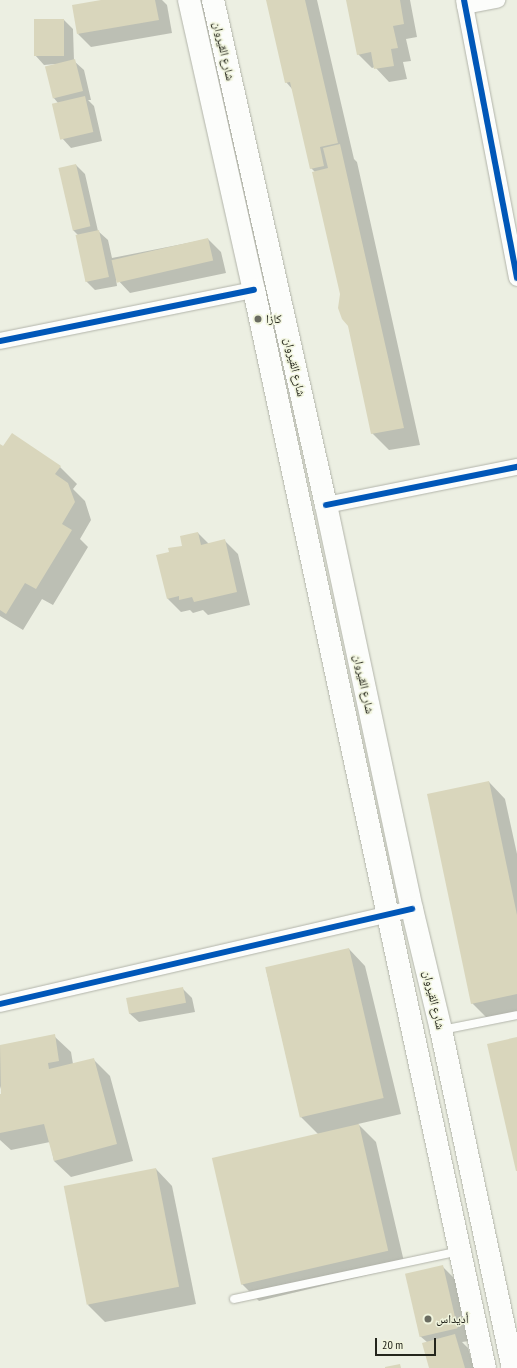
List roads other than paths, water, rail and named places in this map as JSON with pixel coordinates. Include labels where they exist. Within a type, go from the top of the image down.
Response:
[{"type":"main road","name":"شارع القيروان","points":[[189,0],[254,290],[485,1368]]},
{"type":"main road","name":"شارع القيروان","points":[[213,0],[326,504],[412,910],[441,1030],[513,1368]]},
{"type":"street","points":[[497,0],[464,3],[514,245],[517,278]]},
{"type":"street","points":[[0,341],[254,290]]},
{"type":"street","points":[[326,504],[517,466]]},
{"type":"street","points":[[0,1004],[412,910]]},
{"type":"lane","points":[[441,1030],[517,1016]]},
{"type":"lane","points":[[234,1299],[460,1250]]},
{"type":"place","name":"كازا","points":[[258,319]]},
{"type":"place","name":"أديداس","points":[[428,1319]]}]
